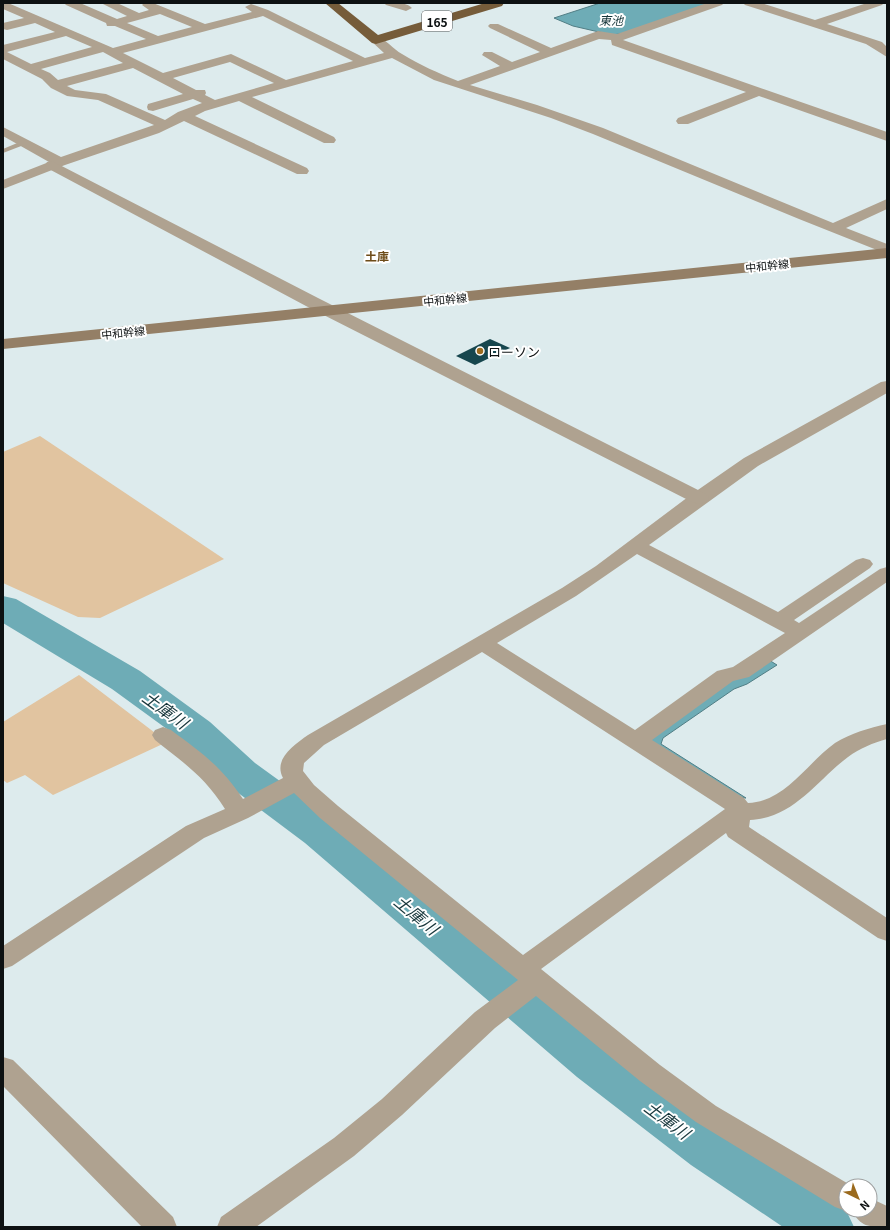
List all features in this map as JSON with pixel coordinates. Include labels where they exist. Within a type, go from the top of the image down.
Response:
[{"type":"highway","points":[[331,3],[376,40]]},
{"type":"highway","name":"165","points":[[376,40],[498,3]]},
{"type":"main road","name":"中和幹線","points":[[3,333],[884,247]]},
{"type":"main road","name":"中和幹線","points":[[3,344],[332,311],[884,247]]},
{"type":"street","points":[[70,3],[157,40]]},
{"type":"street","points":[[107,3],[139,17]]},
{"type":"street","points":[[144,3],[204,28]]},
{"type":"street","points":[[239,3],[264,12],[364,62]]},
{"type":"street","points":[[391,3],[406,8]]},
{"type":"street","points":[[458,85],[598,35],[618,38],[718,3]]},
{"type":"street","points":[[749,3],[884,47]]},
{"type":"street","points":[[815,24],[878,3]]},
{"type":"street","points":[[3,5],[9,11],[36,19],[112,52],[148,72],[162,84],[177,86],[194,94],[222,118]]},
{"type":"street","points":[[9,11],[35,5]]},
{"type":"street","points":[[8,56],[36,49],[70,33],[91,30],[161,10]]},
{"type":"street","points":[[29,68],[70,57],[112,52],[264,12]]},
{"type":"street","points":[[7,26],[36,19]]},
{"type":"street","points":[[22,33],[51,25]]},
{"type":"street","points":[[494,26],[551,52]]},
{"type":"street","points":[[618,38],[616,42],[887,137]]},
{"type":"street","points":[[376,40],[393,54],[440,78],[458,85],[557,115],[884,247]]},
{"type":"street","points":[[3,49],[53,48],[70,57]]},
{"type":"street","points":[[50,80],[112,52]]},
{"type":"street","points":[[3,185],[207,106],[393,54]]},
{"type":"street","points":[[488,55],[510,66]]},
{"type":"street","points":[[8,56],[72,93],[102,97],[175,119],[302,171]]},
{"type":"street","points":[[162,84],[231,58],[285,84]]},
{"type":"street","points":[[50,80],[133,64]]},
{"type":"street","points":[[177,86],[247,66]]},
{"type":"street","points":[[72,93],[148,72]]},
{"type":"street","points":[[244,80],[266,74]]},
{"type":"street","points":[[175,119],[147,104],[215,88]]},
{"type":"street","points":[[683,121],[758,92]]},
{"type":"street","points":[[240,96],[328,140]]},
{"type":"street","points":[[3,131],[25,143],[56,164],[312,302],[699,498]]},
{"type":"street","points":[[834,228],[887,203]]},
{"type":"street","points":[[838,1193],[760,1148],[706,1114],[650,1073],[329,812],[296,781],[291,774],[290,767],[299,753],[316,740],[569,592],[636,546],[699,498],[751,462],[886,388]]},
{"type":"street","points":[[636,546],[800,632]]},
{"type":"street","points":[[779,621],[863,564]]},
{"type":"street","points":[[636,740],[725,676],[740,672],[887,573]]},
{"type":"street","points":[[482,643],[736,804],[738,812],[737,831],[887,930]]},
{"type":"street","points":[[232,1227],[344,1147],[392,1107],[485,1020],[529,975],[738,812],[752,813],[770,808],[786,800],[809,782],[839,752],[851,744],[887,732]]},
{"type":"street","points":[[163,735],[205,767],[221,784],[239,812]]},
{"type":"street","points":[[3,959],[195,832],[239,812],[296,781]]},
{"type":"street","points":[[3,1068],[162,1227]]},
{"type":"street","points":[[878,1217],[887,1222]]},
{"type":"lane","points":[[3,151],[25,143]]},
{"type":"shaded area","points":[[40,436],[224,559],[100,618],[78,617],[3,583],[3,452]]},
{"type":"shaded area","points":[[79,675],[167,742],[53,795],[25,775],[7,783],[3,780],[3,722]]},
{"type":"water","name":"東池","points":[[600,3],[711,3],[627,33],[612,35],[573,26],[554,18]]},
{"type":"water","points":[[769,660],[777,665],[747,684],[734,689],[663,738],[661,744],[746,798],[736,797],[648,741],[728,680]]},
{"type":"building","points":[[490,339],[510,348],[475,365],[456,356]]},
{"type":"waterway","name":"土庫川","points":[[3,607],[126,680],[196,731],[240,773],[320,832],[594,1063],[709,1150],[827,1227]]},
{"type":"place","name":"ローソン","points":[[480,351]]},
{"type":"district","name":"土庫","points":[[377,255]]}]
